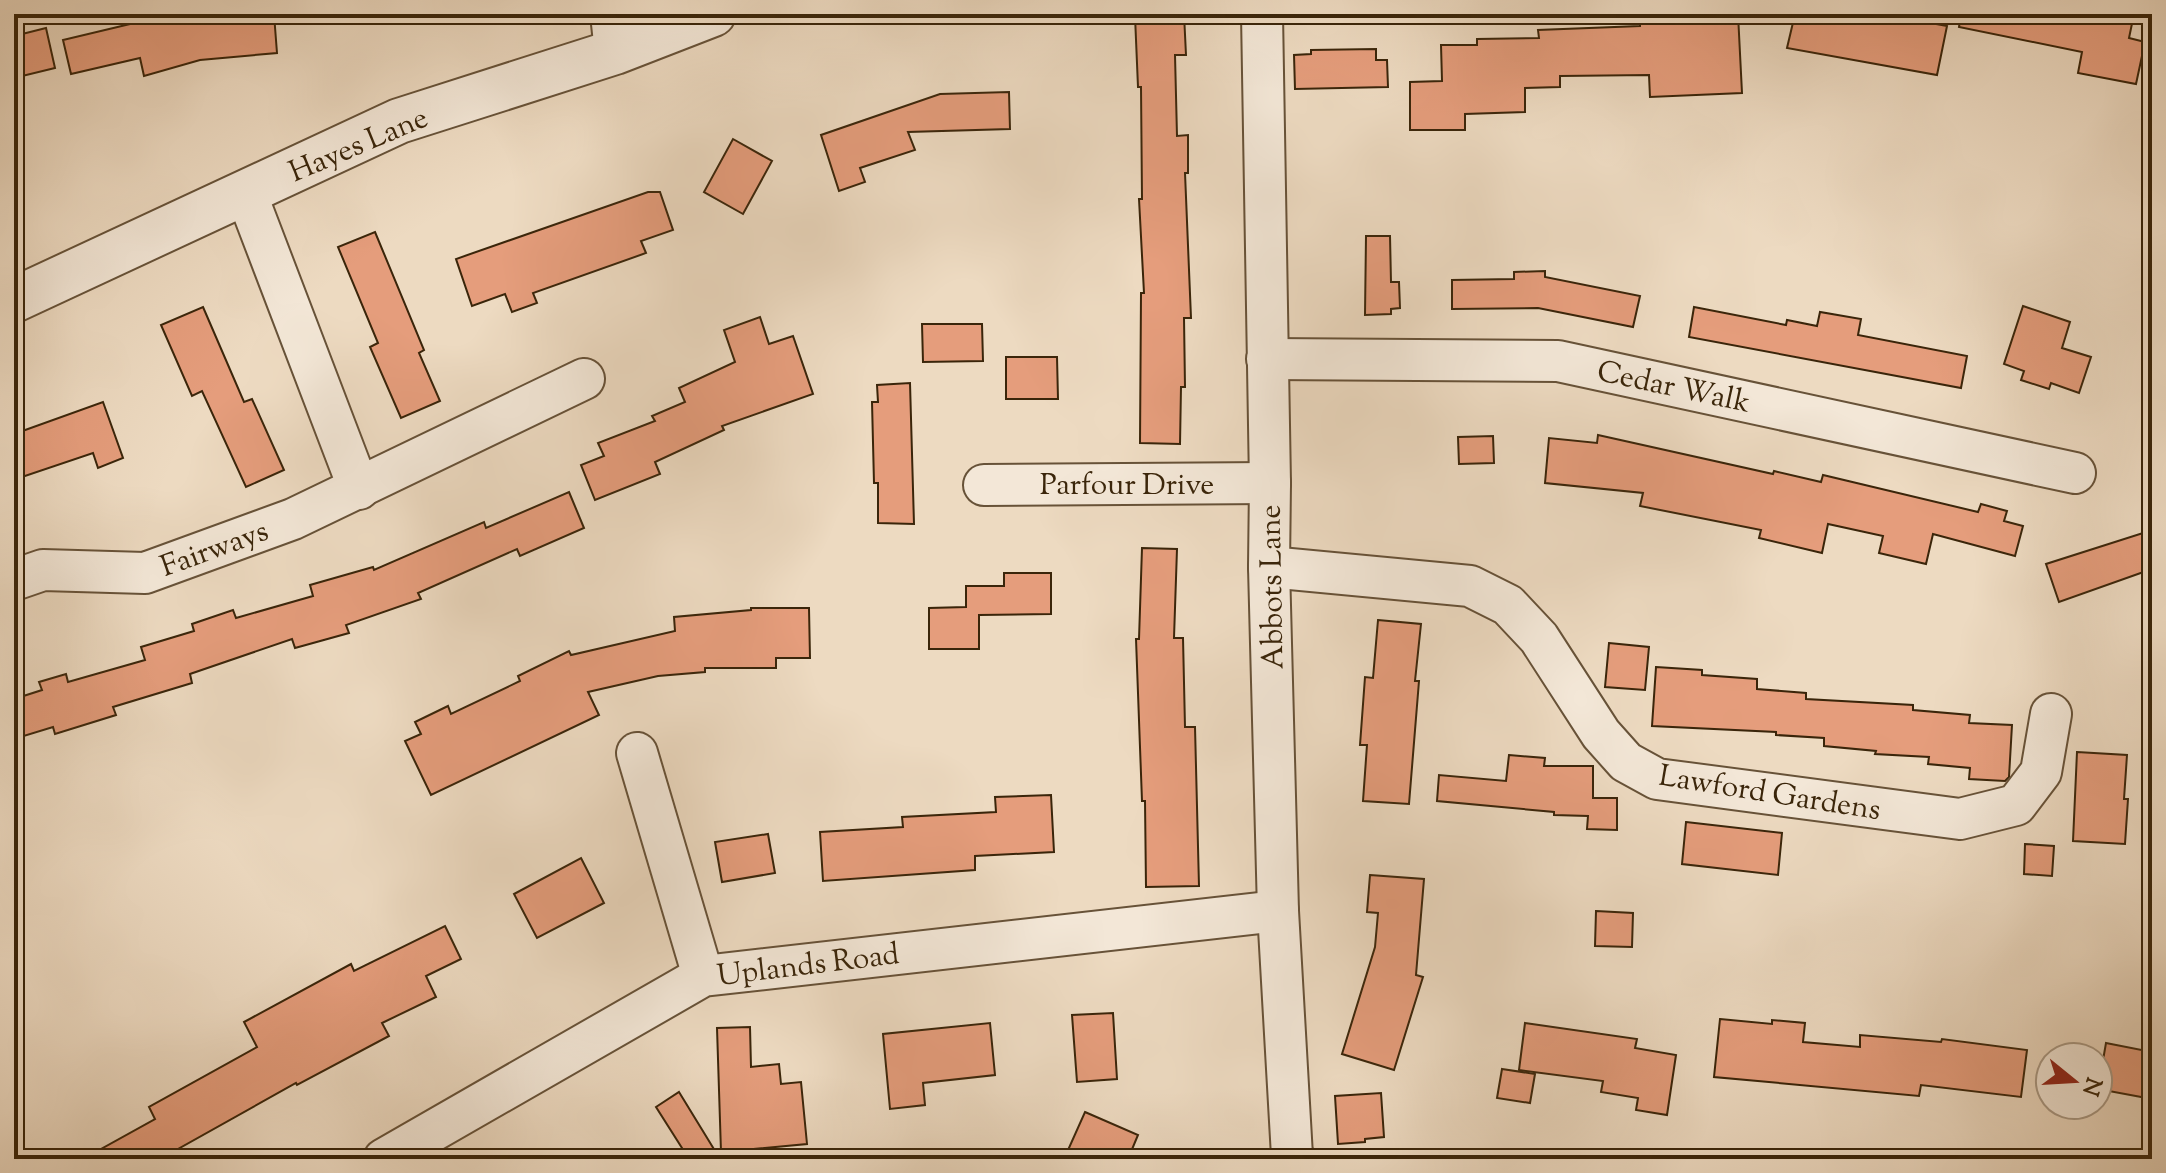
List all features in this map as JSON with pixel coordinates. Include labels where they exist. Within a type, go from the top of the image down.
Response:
[{"type":"street","name":"Hayes Lane","points":[[14,300],[399,121],[613,33],[713,14]]},
{"type":"street","name":"Abbots Lane","points":[[1262,14],[1269,567],[1278,911],[1290,1158]]},
{"type":"street","points":[[246,193],[359,489]]},
{"type":"street","name":"Cedar Walk","points":[[1267,359],[1558,361],[2075,473]]},
{"type":"street","name":"Fairways","points":[[14,580],[43,570],[145,573],[293,519],[584,379]]},
{"type":"street","name":"Parfour Drive","points":[[984,485],[1270,483]]},
{"type":"street","name":"Lawford Gardens","points":[[1269,567],[1470,586],[1508,605],[1539,638],[1601,734],[1626,762],[1657,779],[1960,819],[2016,805],[2041,772],[2051,714]]},
{"type":"street","points":[[637,753],[703,976]]},
{"type":"street","name":"Uplands Road","points":[[384,1159],[703,976],[1278,911]]},
{"type":"building","points":[[172,14],[186,14],[188,23],[274,14],[277,53],[200,60],[144,76],[140,58],[71,74],[63,40]]},
{"type":"building","points":[[1184,14],[1186,55],[1175,55],[1177,136],[1188,135],[1188,173],[1185,173],[1191,318],[1184,318],[1185,387],[1181,387],[1180,444],[1140,443],[1141,293],[1144,293],[1139,199],[1142,199],[1141,87],[1138,87],[1135,16]]},
{"type":"building","points":[[1640,14],[1738,14],[1742,93],[1650,97],[1649,75],[1560,76],[1560,87],[1525,88],[1525,112],[1465,114],[1465,130],[1410,130],[1410,82],[1442,81],[1441,45],[1477,45],[1477,39],[1539,38],[1538,30],[1640,26]]},
{"type":"building","points":[[1795,14],[1882,14],[1947,26],[1937,75],[1787,48]]},
{"type":"building","points":[[1961,14],[2134,14],[2129,38],[2145,42],[2136,84],[2078,73],[2082,52],[1959,27]]},
{"type":"building","points":[[46,28],[55,68],[14,78],[14,36]]},
{"type":"building","points":[[1376,49],[1376,60],[1387,60],[1388,87],[1295,89],[1294,55],[1311,54],[1311,50]]},
{"type":"building","points":[[1009,92],[1010,129],[908,132],[915,150],[860,168],[865,182],[839,191],[821,135],[940,94]]},
{"type":"building","points":[[733,139],[772,161],[743,214],[704,192]]},
{"type":"building","points":[[648,192],[660,192],[673,230],[641,241],[646,253],[533,293],[537,303],[512,312],[505,294],[472,306],[456,259]]},
{"type":"building","points":[[375,232],[424,350],[419,353],[440,401],[401,418],[370,347],[378,343],[338,247]]},
{"type":"building","points":[[1366,236],[1390,236],[1391,282],[1399,282],[1400,308],[1391,309],[1391,314],[1365,315]]},
{"type":"building","points":[[1545,271],[1545,277],[1640,296],[1633,327],[1538,308],[1452,309],[1452,280],[1514,279],[1514,272]]},
{"type":"building","points":[[2023,306],[2070,322],[2062,348],[2091,357],[2079,393],[2051,383],[2049,389],[2021,380],[2024,371],[2004,364]]},
{"type":"building","points":[[203,307],[244,402],[252,399],[284,470],[246,487],[202,391],[192,396],[161,325]]},
{"type":"building","points":[[1694,307],[1786,325],[1787,320],[1817,326],[1820,312],[1861,319],[1858,335],[1967,356],[1961,388],[1689,337]]},
{"type":"building","points":[[760,317],[769,344],[793,336],[813,394],[722,426],[724,430],[655,462],[660,474],[595,500],[581,465],[604,456],[598,443],[655,421],[652,416],[685,402],[679,388],[735,362],[724,330]]},
{"type":"building","points":[[922,324],[982,324],[983,361],[923,362]]},
{"type":"building","points":[[1006,357],[1057,357],[1058,399],[1006,399]]},
{"type":"building","points":[[910,383],[914,524],[878,523],[872,402],[878,402],[877,385]]},
{"type":"building","points":[[103,402],[123,458],[98,468],[93,453],[22,477],[14,454],[14,434]]},
{"type":"building","points":[[1598,435],[1773,474],[1774,471],[1821,482],[1823,475],[1978,512],[1981,504],[2007,511],[2004,521],[2023,526],[2015,556],[1933,534],[1926,564],[1879,553],[1883,536],[1828,524],[1822,553],[1759,538],[1761,530],[1640,506],[1643,493],[1545,483],[1549,438],[1597,443]]},
{"type":"building","points":[[1493,436],[1494,463],[1459,464],[1458,437]]},
{"type":"building","points":[[569,492],[584,528],[520,556],[517,549],[418,593],[421,599],[346,625],[349,633],[295,648],[292,639],[190,674],[192,683],[113,707],[116,715],[55,734],[53,727],[14,739],[14,699],[42,690],[39,682],[66,674],[68,682],[145,660],[141,647],[194,631],[192,624],[233,610],[236,618],[313,596],[310,585],[373,567],[374,570],[484,522],[486,528]]},
{"type":"building","points":[[2143,533],[2152,569],[2059,602],[2046,564]]},
{"type":"building","points":[[1142,548],[1177,549],[1174,638],[1183,638],[1185,727],[1195,727],[1199,886],[1146,887],[1145,801],[1142,801],[1136,639],[1139,639]]},
{"type":"building","points":[[1004,573],[1051,573],[1051,614],[979,615],[979,649],[929,649],[929,608],[966,607],[966,586],[1004,586]]},
{"type":"building","points":[[751,608],[809,608],[810,658],[776,658],[776,668],[705,668],[705,672],[658,676],[588,692],[599,715],[431,795],[405,741],[421,734],[415,722],[448,706],[451,714],[520,681],[518,676],[569,651],[571,655],[675,631],[674,617]]},
{"type":"building","points":[[1378,620],[1421,624],[1409,804],[1363,801],[1367,745],[1360,745],[1365,677],[1373,678]]},
{"type":"building","points":[[1609,643],[1649,647],[1645,690],[1605,687]]},
{"type":"building","points":[[1656,667],[1702,670],[1702,675],[1757,679],[1757,689],[1806,693],[1806,699],[1913,705],[1913,710],[1970,715],[1969,723],[2012,725],[2009,777],[2005,781],[1969,779],[1970,768],[1928,764],[1929,757],[1875,754],[1876,751],[1824,746],[1824,738],[1776,735],[1776,732],[1652,726]]},
{"type":"building","points":[[2077,752],[2127,755],[2125,844],[2073,841]]},
{"type":"building","points":[[1509,755],[1545,758],[1544,766],[1593,766],[1593,798],[1617,798],[1617,830],[1587,829],[1588,816],[1437,801],[1439,775],[1506,781]]},
{"type":"building","points":[[1051,795],[1054,852],[975,856],[975,870],[823,881],[820,832],[903,827],[902,817],[996,812],[995,797]]},
{"type":"building","points":[[1686,822],[1782,833],[1778,875],[1682,864]]},
{"type":"building","points":[[768,834],[775,873],[722,882],[715,842]]},
{"type":"building","points":[[2025,844],[2054,846],[2052,876],[2024,874]]},
{"type":"building","points":[[581,858],[604,903],[537,938],[514,894]]},
{"type":"building","points":[[1370,875],[1424,879],[1416,975],[1423,977],[1394,1070],[1342,1054],[1375,947],[1378,913],[1367,912]]},
{"type":"building","points":[[1596,911],[1633,913],[1632,947],[1595,946]]},
{"type":"building","points":[[445,926],[461,959],[426,976],[436,997],[382,1023],[389,1036],[296,1083],[160,1159],[83,1159],[155,1119],[149,1107],[257,1047],[244,1022],[351,964],[354,971]]},
{"type":"building","points":[[1113,1013],[1117,1079],[1077,1082],[1072,1015]]},
{"type":"building","points":[[1720,1019],[1772,1024],[1772,1020],[1805,1023],[1803,1042],[1860,1047],[1860,1035],[1941,1042],[1942,1039],[2027,1050],[2021,1097],[1921,1085],[1919,1096],[1714,1077]]},
{"type":"building","points":[[990,1023],[995,1075],[923,1083],[925,1105],[890,1109],[883,1034]]},
{"type":"building","points":[[1525,1023],[1637,1039],[1635,1048],[1676,1055],[1667,1115],[1636,1110],[1638,1098],[1601,1092],[1603,1081],[1519,1070]]},
{"type":"building","points":[[750,1027],[751,1067],[779,1064],[781,1084],[801,1082],[807,1144],[721,1152],[717,1028]]},
{"type":"building","points":[[2114,1045],[2152,1052],[2152,1099],[2114,1092]]},
{"type":"building","points":[[1502,1069],[1535,1074],[1530,1103],[1497,1098]]},
{"type":"building","points":[[679,1092],[720,1159],[689,1159],[656,1107]]},
{"type":"building","points":[[1381,1093],[1384,1137],[1338,1144],[1335,1096]]},
{"type":"building","points":[[1085,1112],[1138,1135],[1128,1159],[1064,1159]]}]
